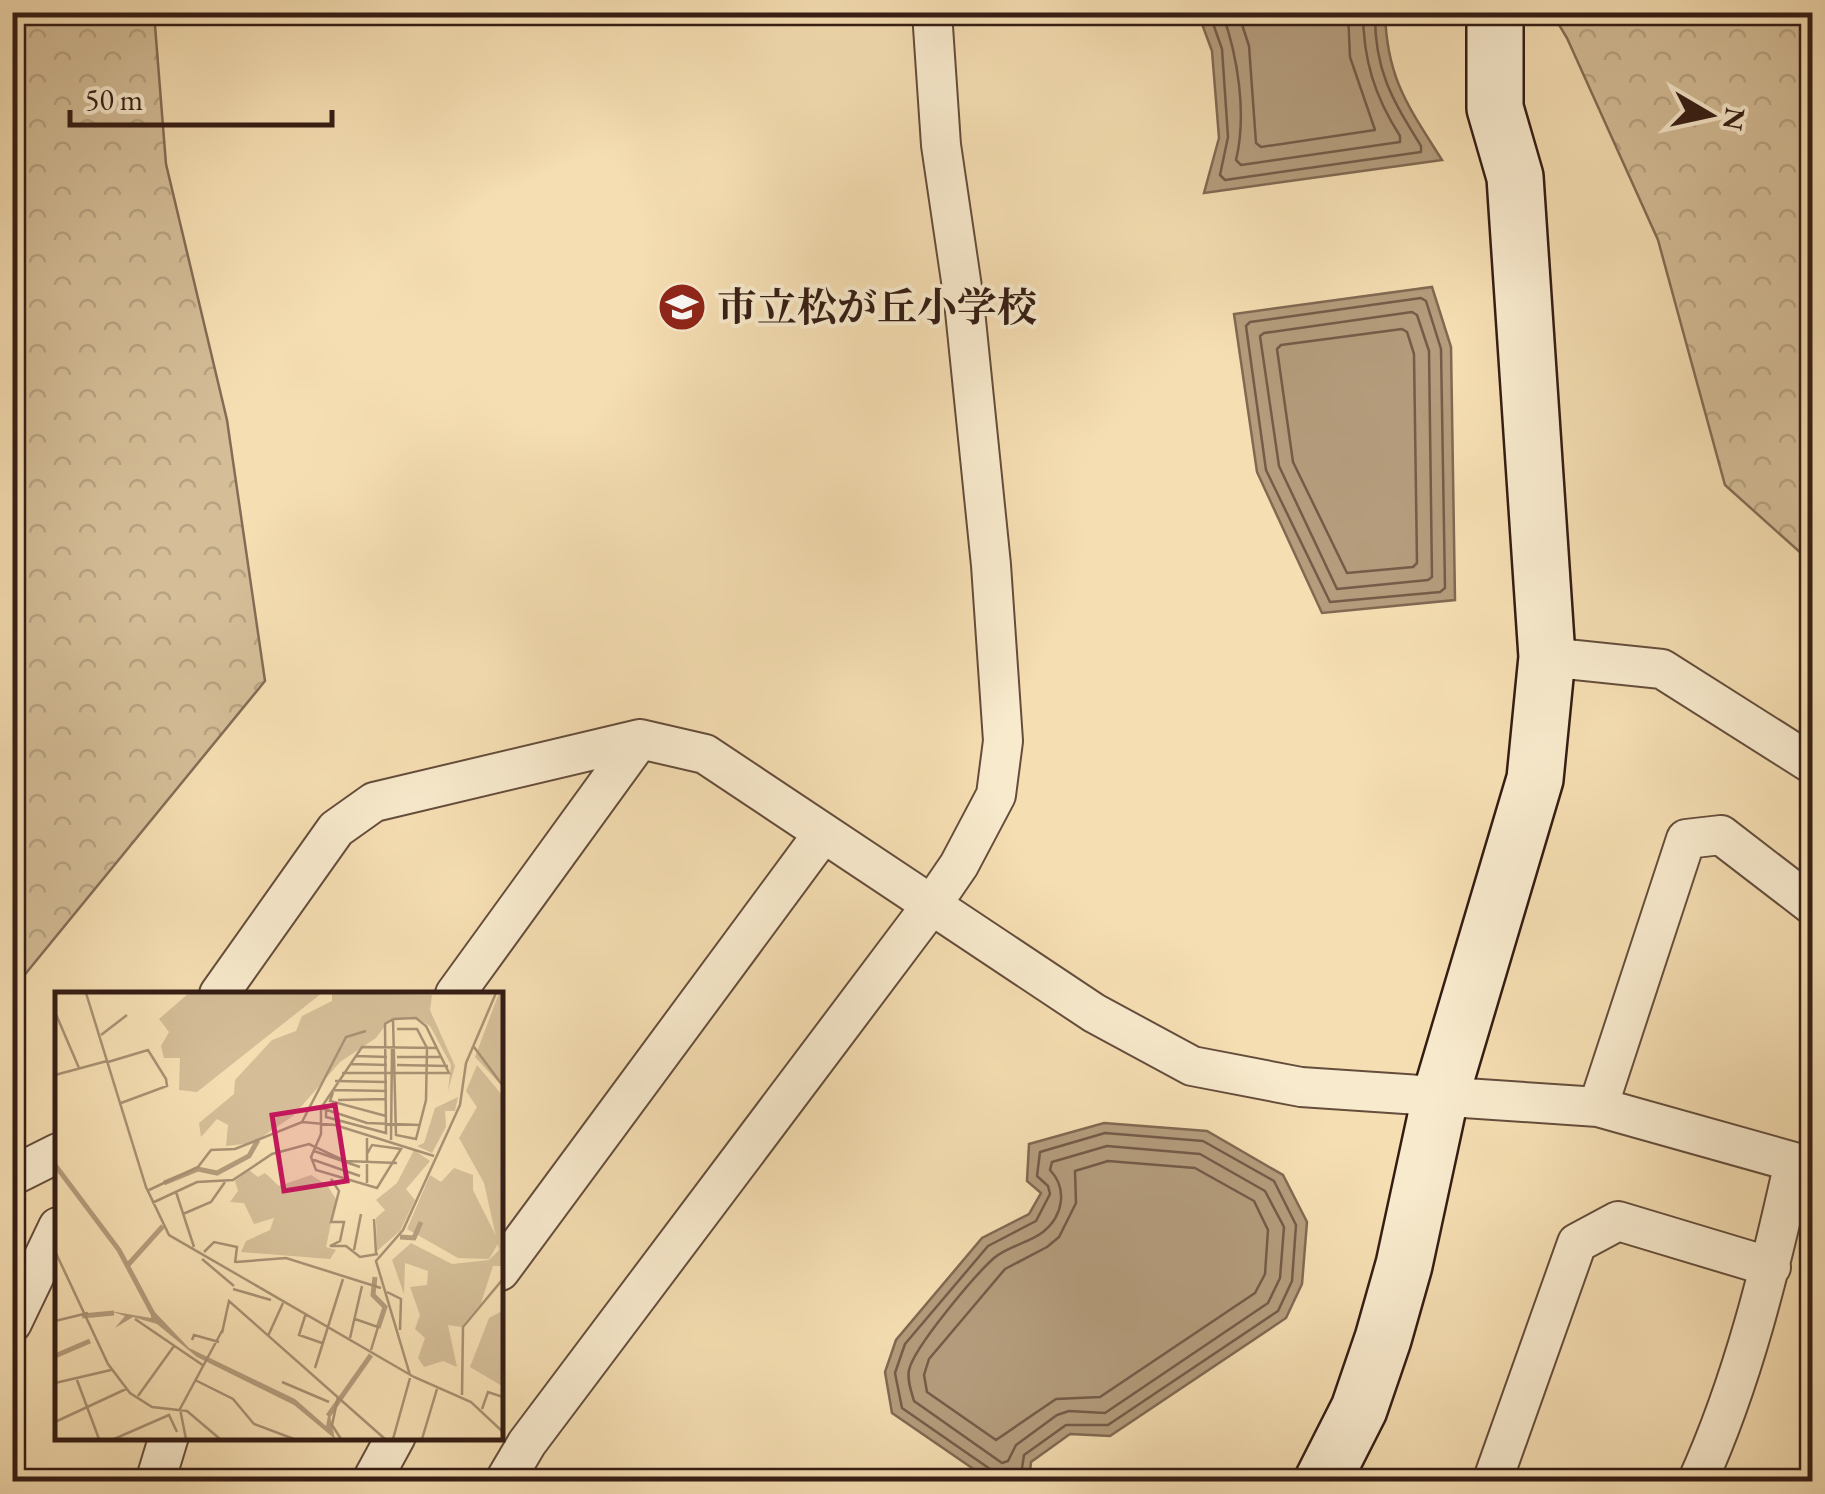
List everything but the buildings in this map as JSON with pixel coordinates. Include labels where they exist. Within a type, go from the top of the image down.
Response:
[{"type":"street","points":[[504,1482],[527,1443],[934,904],[996,795],[1003,742],[989,546],[964,301],[941,144],[932,12]]},
{"type":"street","points":[[1322,1482],[1358,1409],[1383,1339],[1404,1264],[1440,1098],[1534,779],[1547,656],[1515,178],[1495,108],[1495,12]]},
{"type":"street","points":[[1547,656],[1662,668],[1812,764]]},
{"type":"street","points":[[456,992],[640,739]]},
{"type":"street","points":[[220,992],[336,829],[374,802],[640,739],[705,754],[1094,1013],[1192,1066],[1301,1088],[1598,1107],[1804,1166],[1716,1441],[1696,1482]]},
{"type":"street","points":[[502,1268],[822,834]]},
{"type":"street","points":[[1598,1107],[1686,840],[1722,835],[1812,904]]},
{"type":"street","points":[[12,1176],[55,1154]]},
{"type":"street","points":[[1492,1482],[1577,1243],[1618,1222],[1771,1268]]},
{"type":"street","points":[[12,1323],[55,1233]]},
{"type":"street","points":[[154,1482],[168,1439]]},
{"type":"street","points":[[371,1482],[394,1439]]},
{"type":"green space","points":[[13,12],[154,13],[166,164],[227,420],[265,681],[13,989]]},
{"type":"green space","points":[[1552,13],[1812,13],[1812,563],[1725,485],[1658,240],[1567,38]]},
{"type":"water","points":[[1198,13],[1385,13],[1395,74],[1442,160],[1204,193],[1219,138],[1212,51]]},
{"type":"water","points":[[1432,287],[1451,347],[1455,600],[1322,613],[1257,472],[1234,314]]},
{"type":"water","points":[[1104,1123],[1207,1131],[1283,1175],[1307,1222],[1302,1284],[1286,1318],[1110,1436],[1070,1434],[1031,1462],[1029,1481],[991,1481],[892,1413],[885,1372],[896,1340],[982,1238],[1029,1214],[1041,1193],[1027,1181],[1029,1144]]},
{"type":"place","name":"市立松が丘小学校","points":[[682,307]]}]
